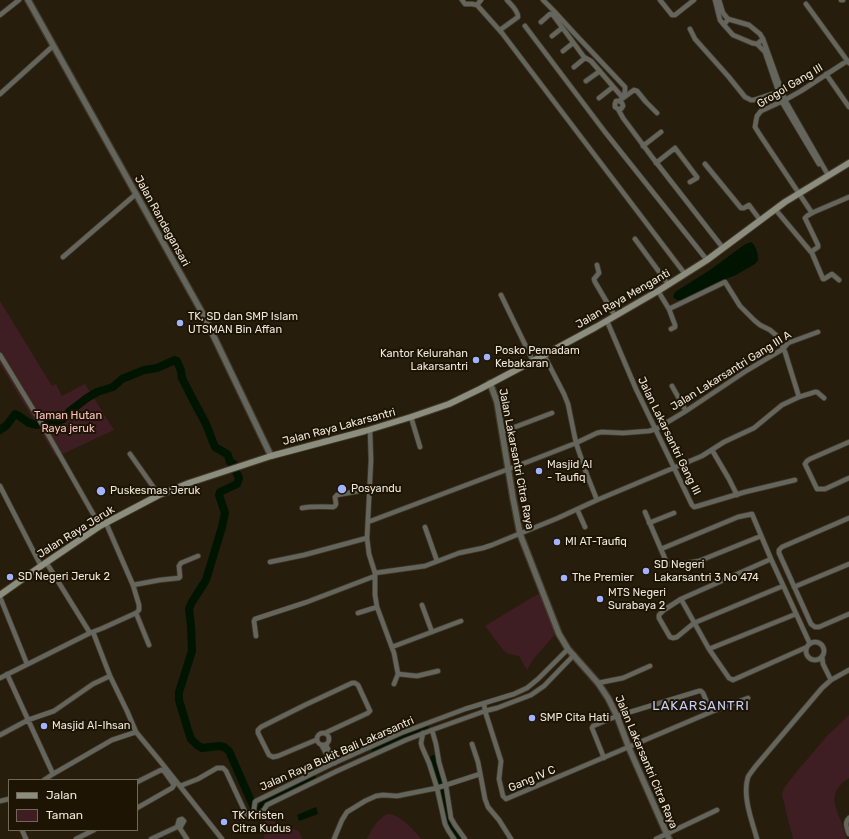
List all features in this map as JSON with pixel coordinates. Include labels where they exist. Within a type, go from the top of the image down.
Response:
[{"type":"main road","name":"Jalan Raya Menganti","points":[[490,383],[607,321],[658,291],[706,260],[775,209],[849,163]]},
{"type":"main road","name":"Jalan Raya Lakarsantri","points":[[189,483],[237,466],[370,430],[411,417],[448,404],[490,383]]},
{"type":"main road","name":"Jalan Raya Jeruk","points":[[0,596],[44,564],[103,525],[159,495],[189,483]]},
{"type":"street","points":[[0,15],[19,0]]},
{"type":"street","name":"Jalan Randegansari","points":[[28,0],[204,316],[271,456]]},
{"type":"street","points":[[462,0],[465,4],[476,5],[500,30],[684,274]]},
{"type":"street","points":[[469,4],[473,0]]},
{"type":"street","points":[[476,5],[481,0]]},
{"type":"street","points":[[500,30],[518,16],[517,11],[507,0]]},
{"type":"street","points":[[543,0],[625,87],[622,99]]},
{"type":"street","points":[[661,0],[672,15],[675,15],[694,0]]},
{"type":"street","points":[[715,0],[720,20],[733,35],[757,44],[765,52],[778,92],[827,176]]},
{"type":"street","points":[[720,0],[723,13],[728,19],[749,25],[760,34],[763,39],[783,101]]},
{"type":"street","points":[[806,4],[848,62]]},
{"type":"street","points":[[541,22],[551,14],[573,43],[600,71],[622,99]]},
{"type":"street","points":[[724,25],[728,19]]},
{"type":"street","points":[[525,26],[605,132],[706,260]]},
{"type":"street","points":[[552,36],[562,28]]},
{"type":"street","points":[[690,29],[695,39],[745,97],[754,100],[778,92]]},
{"type":"street","points":[[757,44],[763,39]]},
{"type":"street","points":[[563,51],[573,43]]},
{"type":"street","points":[[0,94],[53,46]]},
{"type":"street","points":[[574,67],[586,58]]},
{"type":"street","name":"Grogol Gang III","points":[[799,193],[755,127],[757,116],[761,111],[801,92],[826,74],[848,62]]},
{"type":"street","points":[[586,82],[600,71]]},
{"type":"street","points":[[826,74],[849,107]]},
{"type":"street","points":[[599,98],[613,87]]},
{"type":"street","points":[[657,113],[637,91],[634,90],[622,99],[616,101],[615,104],[615,107],[618,109],[643,146],[723,248]]},
{"type":"street","points":[[643,146],[661,132]]},
{"type":"street","points":[[656,163],[675,148],[697,177],[690,182]]},
{"type":"street","points":[[705,164],[742,208],[749,205],[760,220]]},
{"type":"street","points":[[799,193],[812,212]]},
{"type":"street","points":[[63,257],[136,194]]},
{"type":"street","points":[[811,252],[818,247],[818,245],[805,217],[812,212],[849,197]]},
{"type":"street","points":[[775,209],[811,252],[823,279],[832,274],[838,280]]},
{"type":"street","points":[[635,239],[668,284]]},
{"type":"street","points":[[597,265],[599,273],[594,279],[595,282],[615,316]]},
{"type":"street","points":[[669,310],[725,282],[740,306],[754,320],[777,336],[783,349],[799,397]]},
{"type":"street","points":[[658,291],[676,325],[671,329]]},
{"type":"street","points":[[501,295],[533,361]]},
{"type":"street","name":"Jalan Lakarsantri Gang III","points":[[607,321],[636,389],[694,507],[737,494],[795,480]]},
{"type":"street","name":"Jalan Lakarsantri Gang III A","points":[[656,429],[783,349],[791,341],[818,332]]},
{"type":"street","points":[[0,355],[103,525],[133,585],[139,605],[139,610],[136,613],[92,632],[0,678]]},
{"type":"street","points":[[544,355],[566,399],[576,443],[597,500]]},
{"type":"street","name":"Jalan Lakarsantri Citra Raya","points":[[490,383],[496,402],[502,432],[512,498],[520,534],[560,634],[568,649],[598,683],[608,698],[617,716],[628,748],[668,837]]},
{"type":"street","points":[[672,386],[686,411]]},
{"type":"street","points":[[256,636],[255,619],[307,602],[375,574],[418,567],[459,553],[492,546],[597,500],[692,461],[724,442],[754,428],[782,405],[799,397],[817,392],[824,398]]},
{"type":"street","points":[[502,432],[552,413]]},
{"type":"street","points":[[411,417],[420,447]]},
{"type":"street","points":[[368,522],[576,443],[594,434],[602,432],[623,433],[649,431],[656,429]]},
{"type":"street","points":[[370,430],[371,460],[367,538],[369,554],[375,574],[375,595],[377,607],[394,653],[398,674],[394,684]]},
{"type":"street","points":[[849,442],[810,459],[805,464],[817,489],[825,489],[849,478]]},
{"type":"street","points":[[712,450],[737,494]]},
{"type":"street","points":[[130,454],[159,495]]},
{"type":"street","points":[[0,486],[44,564],[92,632],[110,676],[136,732],[222,839]]},
{"type":"street","points":[[302,508],[314,506],[333,507],[335,506],[335,497],[337,495],[370,489]]},
{"type":"street","points":[[577,509],[585,527]]},
{"type":"street","points":[[645,512],[666,561],[672,565],[699,561],[761,536]]},
{"type":"street","points":[[649,523],[674,513]]},
{"type":"street","points":[[661,549],[738,517],[752,514],[809,646],[806,653],[807,656],[823,664]]},
{"type":"street","points":[[849,518],[782,547],[779,553],[811,624],[815,627],[819,627],[849,614]]},
{"type":"street","points":[[425,527],[437,561]]},
{"type":"street","points":[[270,562],[304,555],[367,538]]},
{"type":"street","points":[[133,585],[180,577],[179,566],[181,563],[198,556]]},
{"type":"street","points":[[771,559],[681,599],[660,613],[659,618],[670,637],[677,637],[694,623],[783,586]]},
{"type":"street","points":[[794,587],[849,564]]},
{"type":"street","points":[[0,596],[27,664]]},
{"type":"street","points":[[681,599],[709,649],[729,678],[734,680],[814,643],[817,643],[822,646],[823,664],[831,680]]},
{"type":"street","points":[[422,605],[432,632]]},
{"type":"street","points":[[358,613],[377,607]]},
{"type":"street","points":[[136,613],[149,646]]},
{"type":"street","points":[[709,649],[796,614]]},
{"type":"street","points":[[392,647],[461,621]]},
{"type":"street","name":"Jalan Raya Bukit Bali Lakarsantri","points":[[253,815],[254,802],[335,766],[401,733],[465,709],[514,694],[527,688],[568,649]]},
{"type":"street","name":"Jalan Raya Bukit Bali Lakarsantri","points":[[253,815],[264,810],[268,805],[335,766],[531,695],[544,686],[574,655]]},
{"type":"street","points":[[817,660],[822,656]]},
{"type":"street","points":[[598,683],[623,678],[650,666]]},
{"type":"street","points":[[757,839],[747,796],[747,783],[749,776],[817,694],[831,680],[849,670]]},
{"type":"street","points":[[398,674],[418,676],[438,672]]},
{"type":"street","points":[[7,674],[53,774]]},
{"type":"street","points":[[0,735],[28,720],[54,711],[93,684],[110,676]]},
{"type":"street","points":[[352,683],[358,685],[370,711],[368,714],[325,733],[319,734],[316,740],[273,757],[269,756],[258,730],[261,727],[305,705],[352,683]]},
{"type":"street","points":[[604,758],[592,728],[593,726],[617,716],[699,691],[702,691],[711,712]]},
{"type":"street","name":"Gang IV C","points":[[485,711],[500,761],[499,779],[503,796],[506,799],[711,712],[748,698]]},
{"type":"street","points":[[484,703],[485,711]]},
{"type":"street","points":[[432,730],[436,744],[437,756],[446,786],[451,818],[465,839]]},
{"type":"street","points":[[46,779],[112,740],[136,732]]},
{"type":"street","points":[[324,745],[328,742],[329,738],[325,733]]},
{"type":"street","points":[[423,734],[421,743],[422,747],[437,788],[445,824],[454,839]]},
{"type":"street","points":[[316,740],[318,744],[324,745]]},
{"type":"street","points":[[472,744],[478,762],[488,806],[511,839]]},
{"type":"street","points":[[324,745],[335,766]]},
{"type":"street","points":[[426,758],[437,756]]},
{"type":"street","points":[[180,786],[188,784],[217,768],[223,768],[226,771],[246,814],[248,816],[253,815]]},
{"type":"street","points":[[138,782],[161,770],[164,771],[174,785],[172,788],[138,807]]},
{"type":"street","points":[[334,839],[347,812],[376,796],[397,796],[437,788],[480,774]]},
{"type":"street","points":[[656,839],[668,837],[717,810]]},
{"type":"street","points":[[849,818],[846,821],[846,824],[849,834]]},
{"type":"street","points":[[151,839],[179,828],[187,839]]},
{"type":"street","points":[[76,839],[92,831]]},
{"type":"green space","name":"Taman Hutan Raya jeruk","points":[[0,301],[52,386],[56,384],[62,396],[85,384],[114,430],[56,457],[0,364]]},
{"type":"green space","points":[[541,593],[557,632],[532,661],[527,670],[519,656],[509,654],[504,651],[485,626]]},
{"type":"green space","points":[[849,715],[849,778],[838,788],[834,798],[847,839],[793,839],[782,794],[784,788],[827,736]]},
{"type":"green space","points":[[387,814],[392,814],[401,819],[422,839],[367,839],[375,825]]},
{"type":"green space","points":[[263,817],[299,831],[302,839],[264,839],[265,825]]},
{"type":"shaded area","points":[[751,242],[753,243],[758,255],[758,260],[755,264],[736,275],[718,282],[687,298],[677,300],[674,298],[673,296],[675,292],[710,270],[744,245]]},
{"type":"shaded area","points":[[316,807],[318,814],[299,821],[297,815]]},
{"type":"waterway","points":[[0,430],[7,425],[15,414],[29,423],[37,425],[58,421],[63,419],[70,411],[97,392],[113,387],[122,379],[144,370],[157,368],[175,360],[177,361],[181,371],[182,378],[206,424],[215,447],[227,454],[230,462],[236,467]]},
{"type":"waterway","points":[[236,472],[239,478],[237,484],[220,492],[219,495],[225,513],[222,527],[206,580],[189,609],[192,651],[179,692],[179,700],[191,739],[202,748],[219,746],[224,747],[229,751],[255,810]]},
{"type":"waterway","points":[[376,751],[425,729]]},
{"type":"waterway","points":[[434,759],[440,782]]},
{"type":"waterway","points":[[260,811],[263,805],[269,801],[313,780]]},
{"type":"waterway","points":[[443,792],[452,825],[461,839]]},
{"type":"place","name":"TK, SD dan SMP Islam UTSMAN Bin Affan","points":[[180,323]]},
{"type":"place","name":"Posko Pemadam Kebakaran","points":[[487,357]]},
{"type":"place","name":"Kantor Kelurahan Lakarsantri","points":[[476,360]]},
{"type":"place","name":"Masjid Al - Taufiq","points":[[539,471]]},
{"type":"place","name":"Posyandu","points":[[342,489]]},
{"type":"place","name":"Puskesmas Jeruk","points":[[101,491]]},
{"type":"place","name":"MI AT-Taufiq","points":[[557,542]]},
{"type":"place","name":"SD Negeri Lakarsantri 3 No 474","points":[[646,571]]},
{"type":"place","name":"SD Negeri Jeruk 2","points":[[10,577]]},
{"type":"place","name":"The Premier","points":[[564,578]]},
{"type":"place","name":"MTS Negeri Surabaya 2","points":[[600,599]]},
{"type":"place","name":"SMP Cita Hati","points":[[532,718]]},
{"type":"place","name":"Masjid Al-Ihsan","points":[[44,726]]},
{"type":"place","name":"TK Kristen Citra Kudus","points":[[224,822]]},
{"type":"district","name":"LAKARSANTRI","points":[[701,706]]}]
